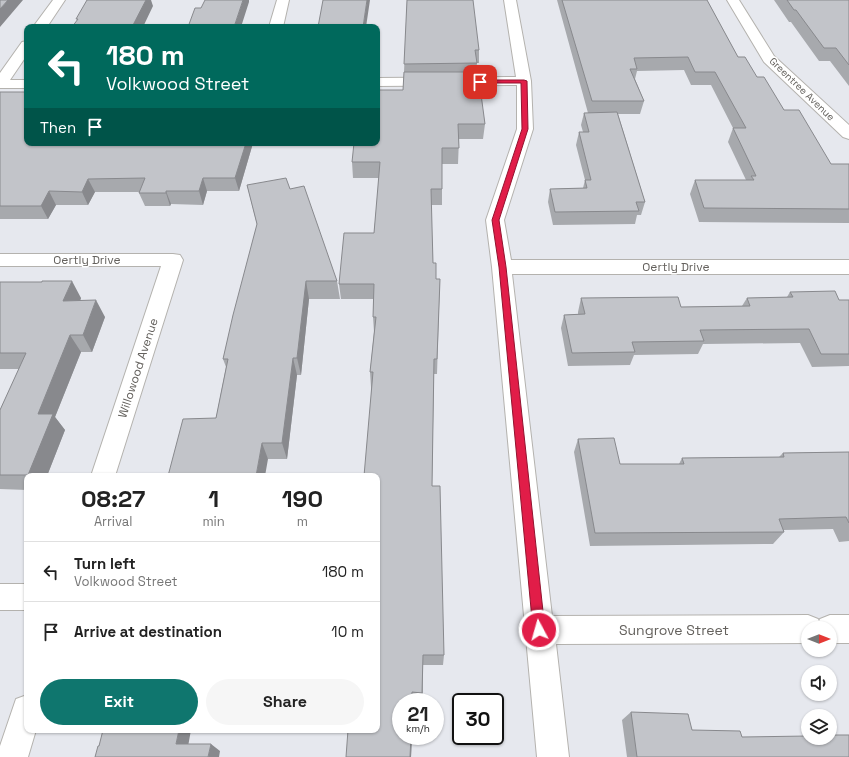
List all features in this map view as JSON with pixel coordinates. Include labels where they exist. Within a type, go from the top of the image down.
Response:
[{"type":"street","points":[[42,24],[59,0]]},
{"type":"street","points":[[277,24],[283,0]]},
{"type":"street","points":[[510,0],[524,81],[525,129],[495,220],[502,267],[553,757]]},
{"type":"street","name":"Greentree Avenue","points":[[733,0],[769,59],[849,134]]},
{"type":"street","points":[[0,83],[24,49]]},
{"type":"street","points":[[380,82],[524,81]]},
{"type":"street","points":[[0,83],[24,84]]},
{"type":"street","name":"Oertly Drive","points":[[0,260],[173,260]]},
{"type":"street","name":"Willowood Avenue","points":[[104,473],[173,260]]},
{"type":"street","name":"Oertly Drive","points":[[502,267],[849,267]]},
{"type":"street","points":[[0,597],[24,596]]},
{"type":"street","name":"Sungrove Street","points":[[539,630],[801,629]]},
{"type":"street","points":[[837,629],[849,629]]},
{"type":"street","points":[[12,757],[24,719]]},
{"type":"building","points":[[0,0],[8,0],[0,9]]},
{"type":"building","points":[[87,0],[146,0],[134,24],[74,24],[78,19],[76,19]]},
{"type":"building","points":[[205,0],[243,0],[235,24],[189,24],[195,8],[201,8]]},
{"type":"building","points":[[323,0],[367,0],[363,24],[319,24]]},
{"type":"building","points":[[407,0],[473,0],[479,50],[475,50],[477,63],[404,64]]},
{"type":"building","points":[[562,0],[707,0],[738,57],[745,57],[757,77],[764,77],[784,110],[799,110],[831,164],[849,164],[849,209],[704,208],[695,180],[754,180],[751,176],[756,176],[733,128],[746,128],[715,72],[695,72],[688,57],[634,58],[637,69],[630,69],[644,101],[592,101]]},
{"type":"building","points":[[787,0],[849,0],[849,65],[836,48],[824,48]]},
{"type":"building","points":[[404,72],[478,72],[485,124],[458,124],[459,148],[442,148],[442,189],[431,189],[433,263],[436,263],[436,279],[440,279],[437,359],[434,359],[432,486],[440,486],[444,655],[423,655],[422,693],[392,693],[392,745],[411,745],[410,757],[346,757],[348,733],[380,733],[380,473],[364,473],[373,372],[370,372],[376,317],[373,317],[374,284],[339,284],[344,233],[374,233],[380,162],[352,162],[354,146],[380,146],[380,90],[403,90]]},
{"type":"building","points":[[0,92],[24,92],[24,146],[245,146],[235,178],[203,178],[199,191],[139,193],[145,178],[88,179],[82,192],[49,191],[41,206],[0,206]]},
{"type":"building","points":[[617,112],[645,202],[636,202],[639,211],[555,212],[550,189],[587,188],[585,180],[591,180],[579,132],[589,132],[584,113]]},
{"type":"building","points":[[286,178],[290,189],[304,186],[337,281],[306,281],[297,358],[293,358],[282,443],[262,443],[257,473],[169,473],[183,419],[216,418],[228,359],[223,359],[257,224],[247,185]]},
{"type":"building","points":[[72,281],[63,301],[96,300],[83,335],[70,335],[38,414],[53,414],[29,473],[24,473],[24,475],[0,475],[0,410],[26,353],[0,353],[0,282]]},
{"type":"building","points":[[835,291],[839,300],[849,300],[849,354],[821,354],[809,329],[700,330],[704,341],[632,342],[635,352],[572,353],[564,315],[585,314],[581,298],[678,297],[681,307],[750,306],[747,298],[793,297],[790,292]]},
{"type":"building","points":[[614,438],[620,464],[684,464],[682,458],[784,457],[783,453],[849,452],[849,523],[846,517],[779,519],[784,532],[595,533],[578,439]]},
{"type":"building","points":[[631,712],[688,714],[692,730],[740,731],[742,737],[801,736],[801,745],[837,745],[837,735],[849,735],[849,757],[637,757]]},
{"type":"building","points":[[102,733],[178,733],[176,744],[211,744],[208,757],[95,757]]},
{"type":"route","points":[[480,82],[524,81],[525,129],[495,220],[502,267],[539,630]]}]
